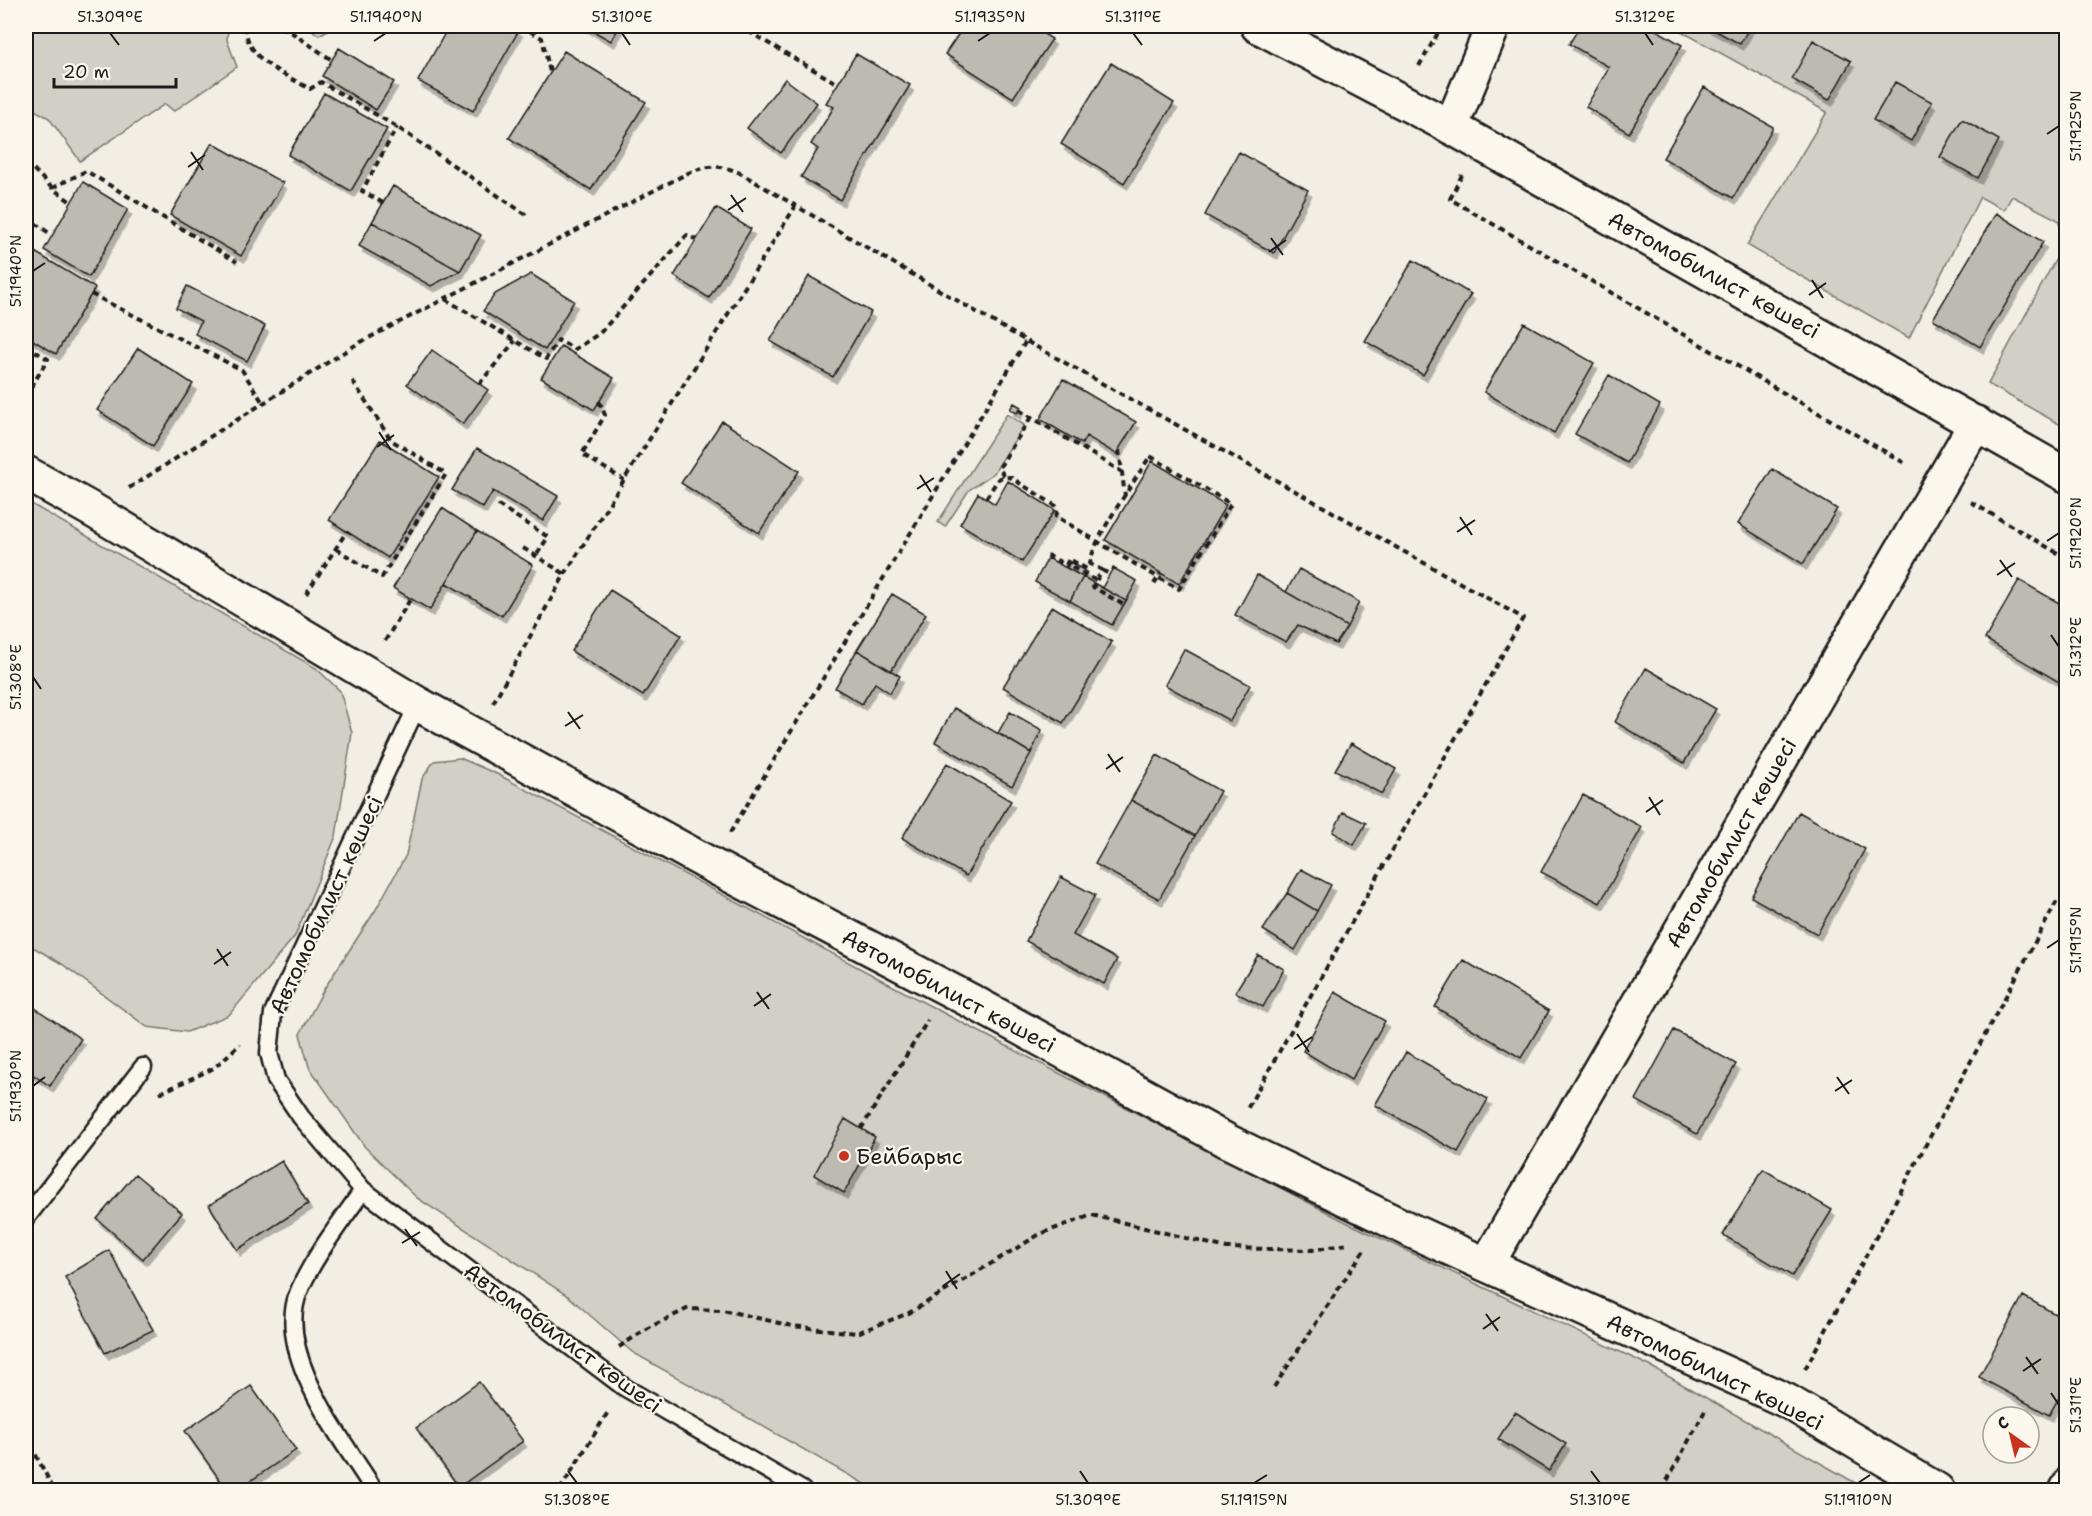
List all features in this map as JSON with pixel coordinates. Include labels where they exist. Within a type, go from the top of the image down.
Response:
[{"type":"street","name":"Автомобилист көшесі","points":[[1258,26],[1465,135],[2067,475]]},
{"type":"street","points":[[1465,135],[1465,93],[1492,26]]},
{"type":"street","name":"Автомобилист көшесі","points":[[1487,1264],[1976,423]]},
{"type":"street","name":"Автомобилист көшесі","points":[[26,473],[94,510],[418,704],[713,866],[1227,1141],[1412,1231],[1787,1401],[1937,1491]]},
{"type":"lane","name":"Автомобилист көшесі","points":[[418,704],[273,1013],[269,1053],[276,1080],[301,1117],[363,1190],[624,1387],[802,1491]]},
{"type":"lane","points":[[26,1218],[143,1067]]},
{"type":"lane","points":[[363,1190],[299,1292],[293,1326],[299,1359],[314,1391],[374,1491]]},
{"type":"lane","points":[[2057,1491],[2067,1474]]},
{"type":"path","points":[[245,26],[247,39],[254,55],[310,90],[321,82],[398,127],[528,216]]},
{"type":"path","points":[[282,26],[332,60]]},
{"type":"path","points":[[521,26],[542,38],[550,72]]},
{"type":"path","points":[[739,26],[838,84]]},
{"type":"path","points":[[923,26],[930,30]]},
{"type":"path","points":[[1419,66],[1442,26]]},
{"type":"path","points":[[1410,66],[1419,66],[1465,93]]},
{"type":"path","points":[[383,203],[362,191],[398,127]]},
{"type":"path","points":[[1465,135],[1450,199],[2067,558]]},
{"type":"path","points":[[26,162],[52,188],[72,201]]},
{"type":"path","points":[[94,510],[357,344],[444,298],[688,172],[706,166],[723,166],[740,173],[1026,341],[1523,618],[1227,1141]]},
{"type":"path","points":[[52,188],[86,171],[237,262]]},
{"type":"path","points":[[474,735],[565,574],[795,207]]},
{"type":"path","points":[[26,217],[52,235]]},
{"type":"path","points":[[444,298],[546,359],[558,339],[575,349],[600,333],[687,235],[697,240]]},
{"type":"path","points":[[91,294],[242,370],[263,403]]},
{"type":"path","points":[[479,384],[515,341]]},
{"type":"path","points":[[713,866],[738,817],[1026,341]]},
{"type":"path","points":[[26,346],[48,359],[26,396]]},
{"type":"path","points":[[336,549],[382,577],[446,474],[391,440],[352,380]]},
{"type":"path","points":[[599,401],[605,415],[582,454],[624,480]]},
{"type":"path","points":[[1019,410],[1122,472]]},
{"type":"path","points":[[1030,417],[999,468],[1004,476],[1010,477],[1056,506],[1058,510],[1056,516],[1098,542],[1159,575],[1179,589],[1231,504],[1150,456],[1098,542],[1092,550],[1087,569],[1069,559],[1066,566],[1047,555]]},
{"type":"path","points":[[1119,450],[1125,497]]},
{"type":"path","points":[[986,498],[1004,476]]},
{"type":"path","points":[[498,505],[548,537],[536,556]]},
{"type":"path","points":[[285,625],[347,531]]},
{"type":"path","points":[[523,548],[565,574]]},
{"type":"path","points":[[1090,564],[1109,574]]},
{"type":"path","points":[[1072,567],[1097,581]]},
{"type":"path","points":[[1102,570],[1093,587],[1124,605]]},
{"type":"path","points":[[1154,584],[1159,575]]},
{"type":"path","points":[[367,673],[411,598]]},
{"type":"path","points":[[1787,1401],[2056,903],[2067,909]]},
{"type":"path","points":[[861,1129],[946,990]]},
{"type":"path","points":[[111,1108],[167,1091],[214,1068],[273,1013]]},
{"type":"path","points":[[595,1366],[648,1328],[687,1309],[723,1310],[792,1326],[856,1333],[909,1313],[1040,1234],[1092,1215],[1227,1248],[1311,1250],[1351,1243]]},
{"type":"path","points":[[1274,1387],[1371,1240],[1412,1231]]},
{"type":"path","points":[[1662,1491],[1725,1373]]},
{"type":"path","points":[[560,1491],[624,1387]]},
{"type":"path","points":[[26,1436],[54,1491]]},
{"type":"shaded area","points":[[26,26],[228,26],[227,40],[237,67],[174,111],[165,104],[80,161],[49,118],[26,105]]},
{"type":"shaded area","points":[[305,26],[335,26],[319,35]]},
{"type":"shaded area","points":[[1672,26],[2066,26],[2066,428],[1988,384],[2065,242],[2058,220],[2012,196],[2004,210],[1980,197],[1909,338],[1747,245],[1827,112]]},
{"type":"shaded area","points":[[1007,414],[1024,425],[994,473],[969,490],[945,527],[938,522]]},
{"type":"shaded area","points":[[26,501],[316,668],[340,691],[352,733],[336,836],[295,936],[229,1015],[187,1032],[147,1027],[62,964],[26,943]]},
{"type":"shaded area","points":[[460,758],[499,775],[951,1017],[1346,1222],[1650,1366],[1868,1490],[875,1490],[632,1352],[568,1296],[417,1198],[365,1147],[309,1067],[300,1034],[324,989],[375,911],[406,855],[422,779],[434,761]]},
{"type":"building","points":[[449,26],[510,26],[519,30],[473,111],[418,81]]},
{"type":"building","points":[[584,26],[620,26],[611,41]]},
{"type":"building","points":[[964,26],[1031,26],[1052,39],[1013,98],[945,54]]},
{"type":"building","points":[[1580,26],[1650,26],[1682,45],[1629,133],[1586,107],[1609,67],[1569,44]]},
{"type":"building","points":[[1707,26],[1750,26],[1740,44]]},
{"type":"building","points":[[1813,40],[1851,61],[1829,100],[1792,79]]},
{"type":"building","points":[[339,48],[394,82],[376,110],[322,76]]},
{"type":"building","points":[[564,51],[646,102],[591,190],[509,138]]},
{"type":"building","points":[[856,54],[910,85],[840,200],[801,177],[818,149],[811,144],[834,107],[826,103]]},
{"type":"building","points":[[1111,63],[1174,103],[1124,183],[1061,144]]},
{"type":"building","points":[[785,79],[817,103],[781,153],[747,128]]},
{"type":"building","points":[[1895,82],[1932,102],[1911,141],[1873,120]]},
{"type":"building","points":[[1704,87],[1773,127],[1733,198],[1663,158]]},
{"type":"building","points":[[324,93],[387,129],[351,191],[288,155]]},
{"type":"building","points":[[1962,119],[1999,140],[1978,178],[1940,157]]},
{"type":"building","points":[[212,143],[283,183],[241,256],[170,215]]},
{"type":"building","points":[[1239,152],[1308,190],[1274,253],[1205,215]]},
{"type":"building","points":[[83,182],[128,209],[89,277],[44,250]]},
{"type":"building","points":[[393,186],[481,235],[460,271],[372,222]]},
{"type":"building","points":[[716,208],[751,229],[709,298],[674,276]]},
{"type":"building","points":[[1996,213],[2043,242],[1980,347],[1933,319]]},
{"type":"building","points":[[372,222],[460,271],[431,286],[359,246]]},
{"type":"building","points":[[33,251],[95,288],[56,354],[26,336],[26,264]]},
{"type":"building","points":[[1413,260],[1471,294],[1423,375],[1365,341]]},
{"type":"building","points":[[531,274],[574,301],[545,350],[483,311],[495,294]]},
{"type":"building","points":[[809,276],[871,312],[833,377],[770,341]]},
{"type":"building","points":[[187,286],[265,326],[247,361],[195,334],[201,321],[176,308]]},
{"type":"building","points":[[1524,323],[1594,363],[1554,433],[1484,392]]},
{"type":"building","points":[[561,346],[614,378],[594,410],[541,378]]},
{"type":"building","points":[[138,348],[193,384],[153,446],[97,410]]},
{"type":"building","points":[[432,350],[488,390],[463,424],[407,384]]},
{"type":"building","points":[[1609,375],[1660,405],[1627,463],[1575,434]]},
{"type":"building","points":[[1063,379],[1136,422],[1116,454],[1086,436],[1082,444],[1040,419]]},
{"type":"building","points":[[1014,403],[1021,407],[1017,413],[1010,409]]},
{"type":"building","points":[[722,421],[799,471],[759,533],[681,483]]},
{"type":"building","points":[[380,440],[439,477],[388,558],[329,520]]},
{"type":"building","points":[[477,448],[558,496],[543,521],[493,491],[483,508],[452,490]]},
{"type":"building","points":[[1152,461],[1226,505],[1179,584],[1105,540]]},
{"type":"building","points":[[1772,469],[1837,509],[1803,564],[1738,524]]},
{"type":"building","points":[[1008,481],[1055,510],[1022,562],[960,524],[978,493],[995,504]]},
{"type":"building","points":[[442,508],[477,531],[430,610],[393,588]]},
{"type":"building","points":[[477,531],[533,565],[502,616],[446,583]]},
{"type":"building","points":[[1048,558],[1083,577],[1070,601],[1035,582]]},
{"type":"building","points":[[1070,562],[1087,572],[1083,577],[1067,568]]},
{"type":"building","points":[[1113,568],[1137,581],[1126,601],[1102,588]]},
{"type":"building","points":[[1299,569],[1359,602],[1347,627],[1286,592]]},
{"type":"building","points":[[1257,575],[1347,627],[1336,644],[1298,625],[1286,642],[1235,615]]},
{"type":"building","points":[[1083,577],[1126,601],[1112,625],[1070,601]]},
{"type":"building","points":[[2019,580],[2066,607],[2066,686],[1985,639]]},
{"type":"building","points":[[610,590],[681,635],[643,696],[571,651]]},
{"type":"building","points":[[892,594],[926,614],[891,671],[857,650]]},
{"type":"building","points":[[1052,606],[1112,642],[1063,723],[1003,687]]},
{"type":"building","points":[[1184,649],[1250,685],[1230,721],[1165,685]]},
{"type":"building","points":[[857,650],[900,676],[890,693],[875,683],[862,704],[835,688]]},
{"type":"building","points":[[1646,668],[1716,709],[1684,763],[1615,722]]},
{"type":"building","points":[[954,708],[1031,753],[1012,786],[935,742]]},
{"type":"building","points":[[1010,712],[1042,730],[1031,753],[998,733]]},
{"type":"building","points":[[1351,743],[1396,769],[1382,794],[1335,770]]},
{"type":"building","points":[[1157,755],[1220,791],[1195,836],[1131,800]]},
{"type":"building","points":[[947,763],[1011,801],[966,876],[902,838]]},
{"type":"building","points":[[1583,795],[1642,827],[1600,903],[1541,872]]},
{"type":"building","points":[[1131,800],[1195,836],[1159,899],[1095,864]]},
{"type":"building","points":[[1343,812],[1366,823],[1354,845],[1333,832]]},
{"type":"building","points":[[1799,812],[1865,849],[1817,934],[1751,897]]},
{"type":"building","points":[[1301,869],[1331,885],[1317,911],[1287,893]]},
{"type":"building","points":[[1061,877],[1095,895],[1073,935],[1117,959],[1104,984],[1026,941]]},
{"type":"building","points":[[1287,893],[1317,911],[1295,950],[1263,930]]},
{"type":"building","points":[[1258,955],[1284,969],[1263,1007],[1235,992]]},
{"type":"building","points":[[1463,960],[1549,1011],[1521,1058],[1435,1007]]},
{"type":"building","points":[[1335,992],[1385,1021],[1351,1080],[1303,1051]]},
{"type":"building","points":[[26,1002],[81,1039],[50,1086],[26,1070]]},
{"type":"building","points":[[1674,1030],[1736,1064],[1697,1134],[1636,1100]]},
{"type":"building","points":[[1406,1052],[1488,1099],[1458,1152],[1375,1105]]},
{"type":"building","name":"Бейбарыс","points":[[845,1119],[875,1137],[844,1193],[814,1175]]},
{"type":"building","points":[[282,1161],[308,1204],[237,1250],[209,1205]]},
{"type":"building","points":[[1763,1169],[1832,1210],[1792,1276],[1723,1235]]},
{"type":"building","points":[[135,1174],[182,1213],[143,1259],[97,1219]]},
{"type":"building","points":[[109,1250],[153,1330],[105,1353],[65,1277]]},
{"type":"building","points":[[2023,1296],[2066,1320],[2066,1385],[2049,1415],[2041,1411],[2041,1405],[2031,1405],[1979,1377]]},
{"type":"building","points":[[479,1382],[523,1441],[459,1487],[416,1428]]},
{"type":"building","points":[[251,1386],[296,1450],[237,1490],[227,1490],[185,1431]]},
{"type":"building","points":[[1515,1412],[1566,1444],[1549,1471],[1498,1439]]},
{"type":"place","name":"Бейбарыс","points":[[844,1156]]}]
